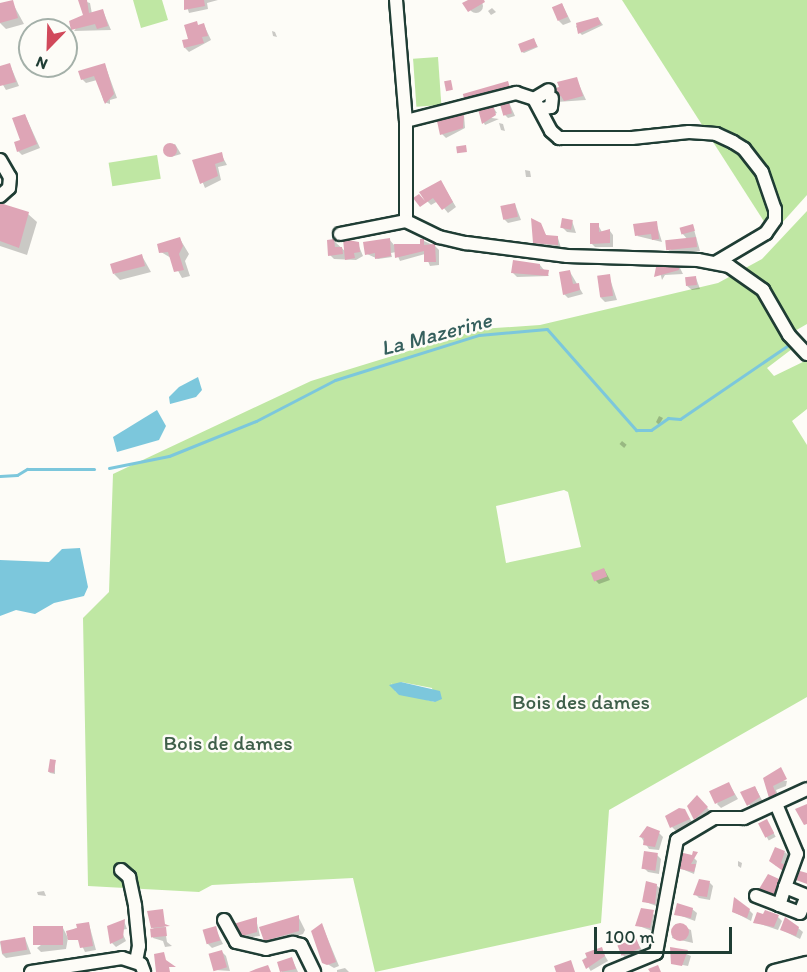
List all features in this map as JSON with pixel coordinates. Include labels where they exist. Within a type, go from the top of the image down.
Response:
[{"type":"main road","points":[[774,972],[807,964]]},
{"type":"street","points":[[396,0],[406,121],[405,221]]},
{"type":"street","points":[[406,121],[508,94],[538,104],[551,131],[559,138],[632,138],[689,132],[716,134],[744,148],[762,172],[776,220],[766,233],[717,262]]},
{"type":"street","points":[[538,104],[550,94]]},
{"type":"street","points":[[0,160],[10,177],[9,188],[0,196]]},
{"type":"street","points":[[340,234],[405,221],[440,237],[512,249],[599,259],[717,262],[742,272],[759,286],[804,353]]},
{"type":"street","points":[[610,972],[656,953],[677,840],[714,818],[744,818],[807,789]]},
{"type":"street","points":[[776,804],[797,854],[779,905]]},
{"type":"street","points":[[121,870],[129,876],[135,906],[140,946],[136,961]]},
{"type":"street","points":[[756,896],[800,913],[807,896],[785,887]]},
{"type":"street","points":[[224,920],[236,942],[266,949],[293,943],[301,945],[314,972]]},
{"type":"street","points":[[31,972],[123,958],[136,961],[144,972]]},
{"type":"green space","points":[[133,0],[162,0],[168,20],[141,28]]},
{"type":"green space","points":[[622,0],[807,0],[807,195],[772,234]]},
{"type":"green space","points":[[438,57],[441,105],[416,107],[413,59]]},
{"type":"green space","points":[[157,155],[161,179],[112,186],[109,163]]},
{"type":"green space","points":[[807,211],[807,324],[786,336],[792,349],[767,368],[774,376],[807,360],[807,409],[792,421],[807,445],[807,697],[609,810],[601,923],[375,972],[353,878],[212,885],[199,892],[88,886],[83,618],[109,592],[113,474],[311,381],[480,329],[540,325],[718,283],[762,259]],"holes":[[[564,490],[568,492],[581,547],[506,563],[496,506]],[[401,682],[432,688],[435,702],[396,692],[391,683],[395,687]]]},
{"type":"water","points":[[198,377],[202,390],[196,397],[170,404],[169,397],[179,387]]},
{"type":"water","points":[[157,410],[166,426],[159,440],[117,452],[113,437]]},
{"type":"water","points":[[80,548],[88,587],[84,596],[54,603],[35,614],[16,610],[0,616],[0,560],[49,562],[62,549]]},
{"type":"water","points":[[401,682],[440,691],[442,699],[435,702],[399,695],[389,685]]},
{"type":"building","points":[[13,0],[18,18],[0,23],[0,3]]},
{"type":"building","points":[[78,0],[87,0],[89,13],[103,9],[108,26],[97,29],[95,24],[78,28],[78,18],[76,18],[83,15]]},
{"type":"building","points":[[184,0],[204,0],[205,6],[184,10]]},
{"type":"building","points":[[468,0],[484,0],[485,2],[468,12],[462,3]]},
{"type":"building","points":[[562,3],[568,17],[558,21],[552,7]]},
{"type":"building","points":[[598,17],[601,24],[578,34],[576,23]]},
{"type":"building","points":[[197,21],[198,25],[204,23],[208,36],[202,37],[204,43],[184,48],[182,40],[188,39],[184,25]]},
{"type":"building","points":[[534,38],[537,46],[521,52],[518,44]]},
{"type":"building","points":[[10,63],[16,82],[0,86],[0,66]]},
{"type":"building","points":[[105,63],[114,94],[105,104],[94,76],[81,80],[78,71]]},
{"type":"building","points":[[577,77],[583,96],[564,101],[561,96],[552,98],[549,90],[559,87],[557,82]]},
{"type":"building","points":[[451,80],[453,90],[446,91],[444,81]]},
{"type":"building","points":[[508,81],[510,88],[465,101],[463,94]]},
{"type":"building","points":[[507,96],[512,113],[503,116],[498,98]]},
{"type":"building","points":[[493,105],[496,115],[482,124],[478,109]]},
{"type":"building","points":[[464,113],[463,128],[440,135],[437,121]]},
{"type":"building","points":[[25,114],[37,144],[17,152],[14,142],[20,140],[12,118]]},
{"type":"building","points":[[167,143],[173,143],[177,150],[173,157],[167,157],[163,153],[163,147]]},
{"type":"building","points":[[466,145],[467,152],[457,153],[456,146]]},
{"type":"building","points":[[222,152],[224,161],[215,164],[218,176],[200,184],[192,160]]},
{"type":"building","points":[[441,180],[453,202],[442,210],[433,198],[420,207],[413,198],[419,194],[425,201],[419,192]]},
{"type":"building","points":[[0,203],[29,212],[19,248],[0,241]]},
{"type":"building","points":[[515,203],[518,217],[503,220],[500,206]]},
{"type":"building","points":[[531,218],[541,223],[546,235],[558,236],[558,245],[533,243]]},
{"type":"building","points":[[562,218],[573,220],[571,230],[560,228]]},
{"type":"building","points":[[657,221],[659,239],[652,240],[651,234],[635,236],[633,224]]},
{"type":"building","points":[[590,223],[599,223],[599,232],[610,229],[610,243],[590,244]]},
{"type":"building","points":[[693,224],[695,231],[681,235],[680,228]]},
{"type":"building","points":[[180,237],[183,246],[179,254],[184,270],[174,272],[168,252],[159,253],[157,244]]},
{"type":"building","points":[[696,237],[697,247],[666,250],[665,240]]},
{"type":"building","points":[[390,238],[391,256],[375,259],[375,253],[365,255],[363,242]]},
{"type":"building","points":[[334,239],[335,247],[342,247],[343,254],[328,256],[327,240]]},
{"type":"building","points":[[343,239],[359,242],[360,252],[354,253],[355,258],[345,260]]},
{"type":"building","points":[[420,239],[424,239],[424,245],[435,244],[436,262],[424,262],[424,251],[395,258],[394,244],[420,244]]},
{"type":"building","points":[[142,254],[145,266],[113,274],[110,264]]},
{"type":"building","points":[[513,260],[540,264],[540,269],[549,270],[548,276],[511,273]]},
{"type":"building","points":[[657,262],[679,262],[679,270],[654,277]]},
{"type":"building","points":[[570,270],[573,284],[579,283],[580,290],[563,295],[559,272]]},
{"type":"building","points":[[610,274],[613,296],[600,298],[597,276]]},
{"type":"building","points":[[696,276],[697,285],[686,286],[685,277]]},
{"type":"building","points":[[604,568],[607,576],[594,581],[591,573]]},
{"type":"building","points":[[50,759],[56,760],[54,773],[48,772]]},
{"type":"building","points":[[781,767],[787,779],[773,786],[776,794],[769,798],[763,778]]},
{"type":"building","points":[[729,782],[735,795],[715,804],[709,791]]},
{"type":"building","points":[[755,786],[760,797],[747,806],[740,792]]},
{"type":"building","points":[[697,795],[708,807],[694,820],[687,806]]},
{"type":"building","points":[[807,804],[807,824],[804,825],[795,809]]},
{"type":"building","points":[[679,808],[685,809],[690,819],[670,828],[665,816]]},
{"type":"building","points":[[767,819],[774,833],[765,838],[758,824]]},
{"type":"building","points":[[647,826],[660,831],[655,847],[643,845],[644,838],[639,837]]},
{"type":"building","points":[[775,847],[785,851],[781,863],[785,865],[783,871],[769,861]]},
{"type":"building","points":[[644,851],[658,853],[655,871],[641,869]]},
{"type":"building","points":[[693,851],[698,852],[691,864],[696,864],[694,872],[676,868],[679,852],[692,855]]},
{"type":"building","points":[[800,871],[807,873],[807,884],[796,880]]},
{"type":"building","points":[[768,874],[779,879],[774,895],[759,889]]},
{"type":"building","points":[[699,879],[710,881],[707,897],[693,895]]},
{"type":"building","points":[[646,881],[657,884],[655,904],[642,902]]},
{"type":"building","points":[[734,897],[750,909],[747,918],[732,912]]},
{"type":"building","points":[[677,903],[693,908],[691,918],[674,915]]},
{"type":"building","points":[[641,908],[654,910],[650,928],[635,926]]},
{"type":"building","points":[[163,909],[165,924],[170,926],[151,928],[147,911]]},
{"type":"building","points":[[765,910],[779,915],[774,927],[753,923],[757,912],[763,914]]},
{"type":"building","points":[[299,915],[299,931],[264,941],[259,927]]},
{"type":"building","points":[[257,917],[257,932],[238,937],[230,925]]},
{"type":"building","points":[[785,917],[799,927],[796,936],[780,930]]},
{"type":"building","points":[[125,919],[123,938],[110,944],[107,926]]},
{"type":"building","points":[[89,922],[93,946],[80,948],[78,940],[68,940],[66,931],[77,928],[76,924]]},
{"type":"building","points":[[322,923],[336,962],[327,965],[322,963],[311,931]]},
{"type":"building","points":[[676,923],[684,923],[689,928],[687,939],[676,941],[671,936],[671,928]]},
{"type":"building","points":[[33,926],[63,926],[63,945],[33,945]]},
{"type":"building","points":[[216,926],[220,940],[207,944],[203,930]]},
{"type":"building","points":[[166,927],[167,936],[151,938],[150,929]]},
{"type":"building","points":[[25,937],[27,950],[2,954],[0,941]]},
{"type":"building","points":[[636,938],[640,948],[622,956],[617,945]]},
{"type":"building","points":[[602,947],[605,956],[586,969],[582,960],[587,958],[585,953]]},
{"type":"building","points":[[670,947],[688,950],[682,966],[671,964]]},
{"type":"building","points":[[222,950],[227,967],[214,971],[209,954]]},
{"type":"building","points":[[164,952],[166,960],[176,967],[169,967],[170,972],[156,972],[154,954]]},
{"type":"building","points":[[292,957],[296,969],[280,972],[277,962]]},
{"type":"building","points":[[571,960],[575,972],[556,972],[554,966]]},
{"type":"building","points":[[268,965],[271,972],[249,972],[256,969]]},
{"type":"building","points":[[658,965],[661,972],[650,972],[648,969]]},
{"type":"waterway","name":"La Mazerine","points":[[109,468],[169,456],[256,421],[335,380],[479,335],[547,329],[636,430],[651,430],[668,418],[680,419],[790,344]]},
{"type":"waterway","name":"La Mazerine","points":[[0,476],[17,475],[27,469],[94,469]]},
{"type":"park label","name":"Bois des dames","points":[[581,702]]},
{"type":"park label","name":"Bois de dames","points":[[228,743]]}]
